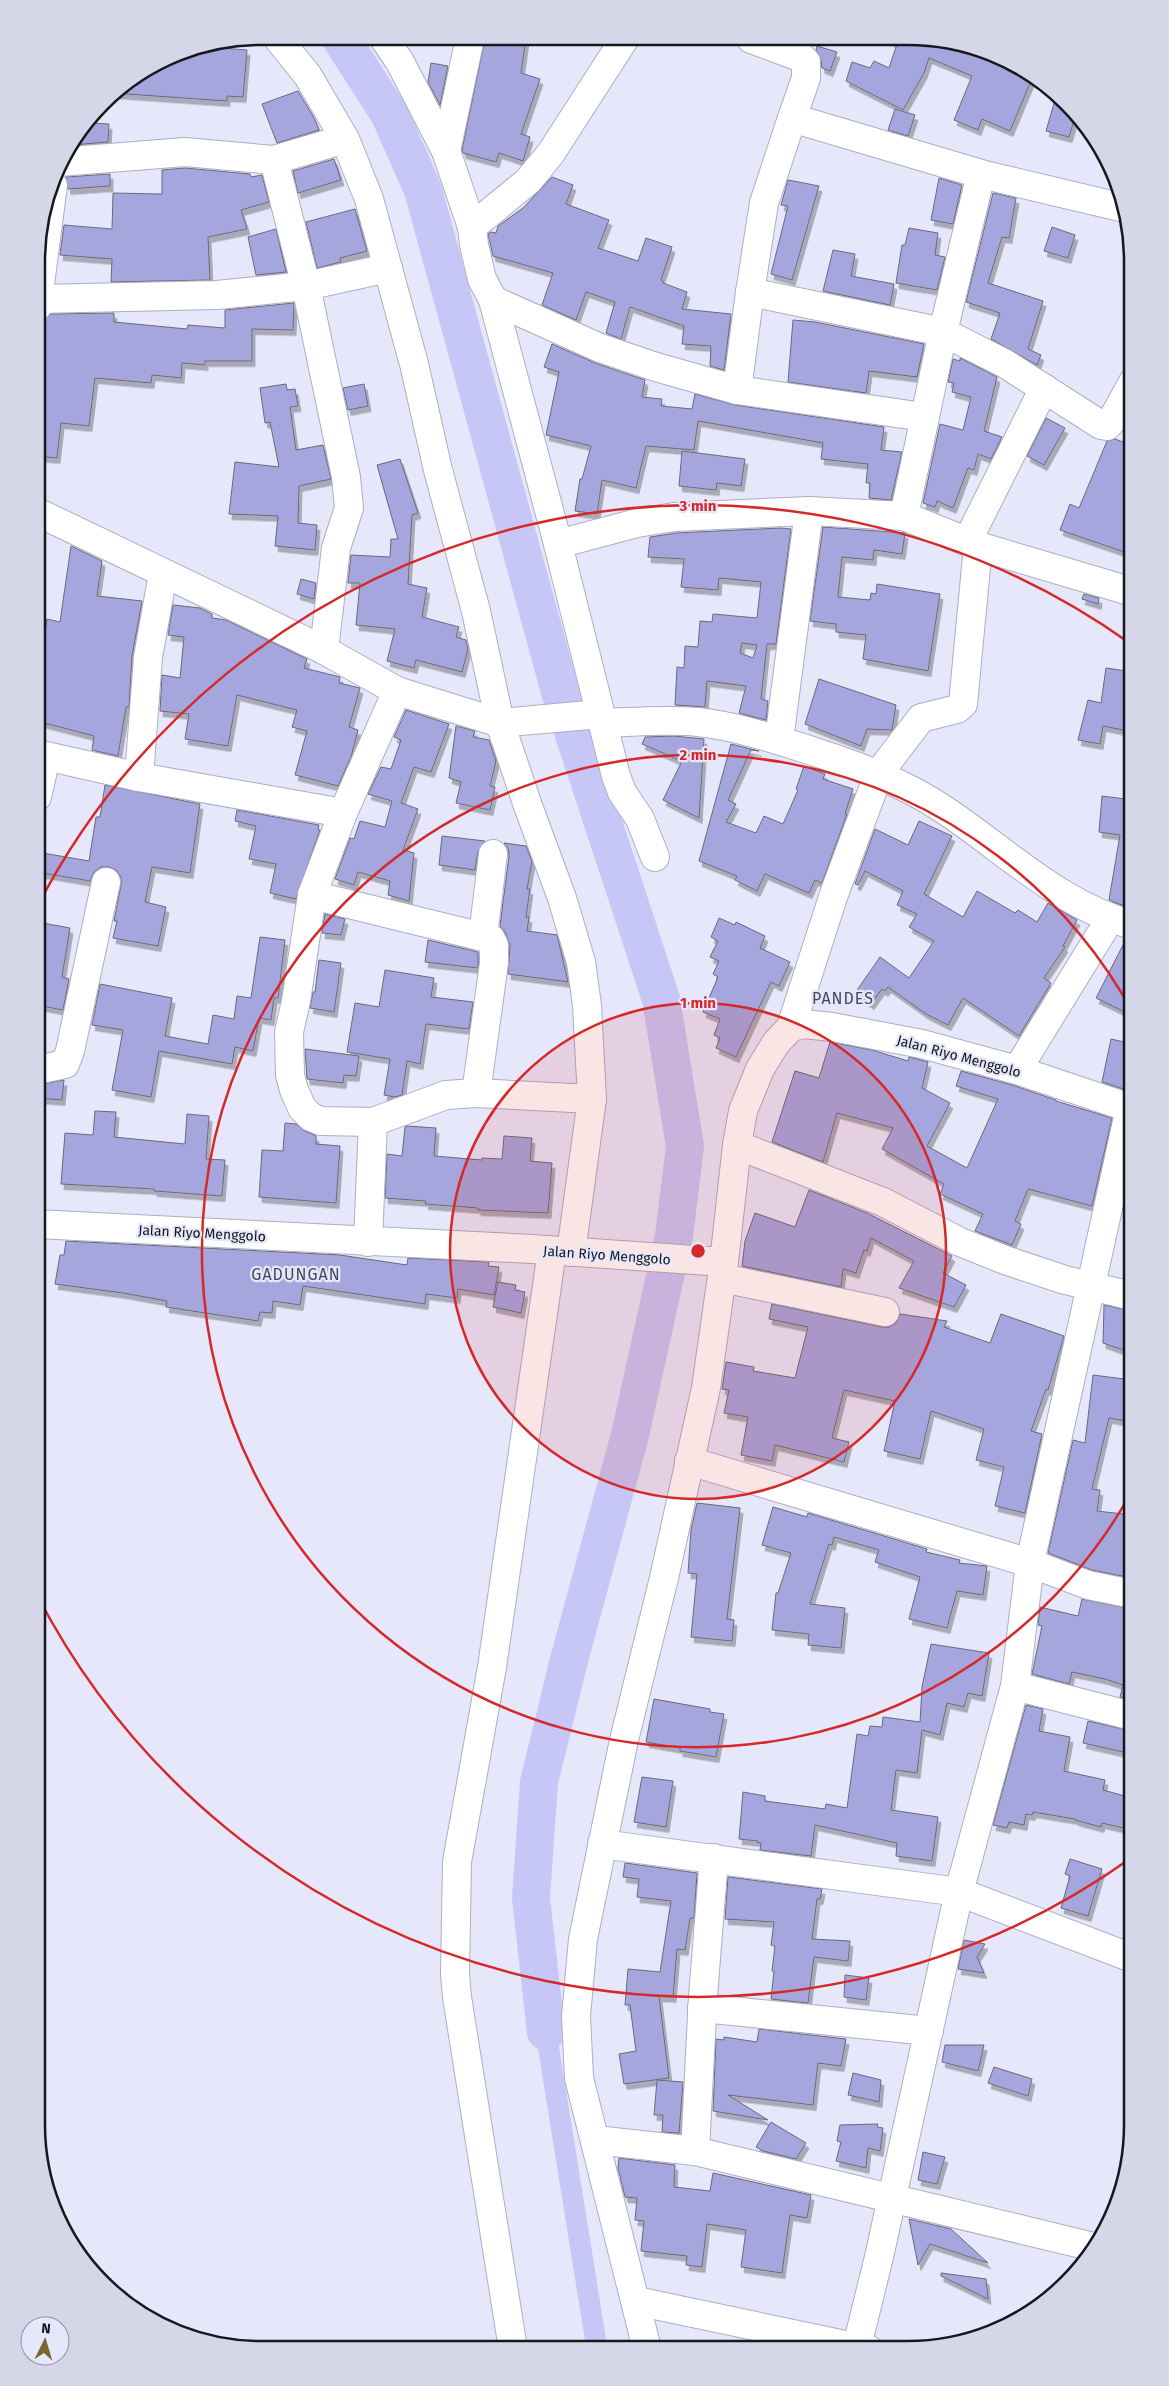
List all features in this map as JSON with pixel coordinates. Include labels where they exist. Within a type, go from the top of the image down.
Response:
[{"type":"street","points":[[283,45],[308,76],[345,139],[369,199],[476,611],[512,722],[528,806],[562,898],[581,962],[587,1005],[592,1099],[562,1252],[492,1667],[460,1836],[455,1896],[455,1973],[457,1997],[512,2341]]},
{"type":"street","points":[[388,45],[400,62],[446,151],[472,227],[474,246],[482,279],[493,300],[558,544],[599,717],[616,776],[622,792],[640,819],[655,856]]},
{"type":"street","points":[[446,151],[469,45]]},
{"type":"street","points":[[472,227],[528,181],[545,160],[620,45]]},
{"type":"street","points":[[737,390],[764,203],[807,74],[807,49],[785,45]]},
{"type":"street","points":[[792,118],[981,174],[1117,206]]},
{"type":"street","points":[[69,161],[185,152],[274,160],[345,139]]},
{"type":"street","points":[[274,160],[306,286],[346,477],[349,504],[336,548],[324,650]]},
{"type":"street","points":[[904,516],[943,332],[981,174]]},
{"type":"street","points":[[45,302],[217,295],[306,286],[388,268]]},
{"type":"street","points":[[750,292],[943,332],[988,354],[1093,421],[1107,426],[1124,397]]},
{"type":"street","points":[[493,300],[600,348],[656,367],[737,390],[924,417]]},
{"type":"street","points":[[645,2341],[579,2078],[576,2016],[583,1939],[602,1844],[624,1740],[664,1578],[706,1388],[720,1268],[743,1111],[760,1069],[776,1043],[791,1027],[834,894],[879,773],[921,718],[957,709],[963,704],[973,543],[1044,388]]},
{"type":"street","points":[[558,544],[637,523],[674,517],[809,511],[904,516],[973,543],[1124,589]]},
{"type":"street","points":[[779,740],[809,511]]},
{"type":"street","points":[[45,516],[324,650],[397,691],[512,722],[599,717],[698,722],[779,740],[879,773],[926,797],[1048,885],[1121,922],[1017,1070]]},
{"type":"street","points":[[139,777],[148,657],[163,574]]},
{"type":"street","points":[[397,691],[344,813],[312,895],[296,1002],[289,1032],[290,1075],[302,1108],[311,1117],[321,1121],[373,1122],[446,1096],[476,1093],[592,1099]]},
{"type":"street","points":[[45,757],[139,777],[344,813]]},
{"type":"street","points":[[482,936],[493,854]]},
{"type":"street","points":[[45,1068],[65,1064],[70,1051],[106,882]]},
{"type":"street","points":[[312,895],[482,936],[493,941],[494,963],[476,1093]]},
{"type":"street","name":"Jalan Riyo Menggolo","points":[[791,1027],[804,1024],[922,1044],[1017,1070],[1124,1105]]},
{"type":"street","points":[[368,1242],[373,1122]]},
{"type":"street","points":[[862,2341],[890,2199],[960,1892],[1015,1686],[1030,1563],[1124,1143]]},
{"type":"street","points":[[737,1145],[883,1202],[960,1242],[1005,1260],[1124,1294]]},
{"type":"street","name":"Jalan Riyo Menggolo","points":[[45,1224],[630,1256],[720,1268],[885,1312]]},
{"type":"street","points":[[690,1460],[1030,1563],[1088,1585],[1124,1592]]},
{"type":"street","points":[[1015,1686],[1124,1714]]},
{"type":"street","points":[[602,1844],[960,1892],[1124,1955]]},
{"type":"street","points":[[695,2151],[702,2008],[714,1858]]},
{"type":"street","points":[[702,2008],[929,2031]]},
{"type":"street","points":[[596,2140],[695,2151],[1088,2246]]},
{"type":"street","points":[[636,2301],[823,2341]]},
{"type":"building","points":[[484,45],[525,45],[521,73],[540,79],[521,134],[530,137],[523,161],[499,153],[496,162],[463,153],[462,150]]},
{"type":"building","points":[[897,45],[922,45],[978,56],[1004,67],[1030,83],[1010,131],[982,119],[978,130],[954,120],[972,76],[929,58],[924,73],[903,110],[846,81],[852,62],[870,68],[874,61],[889,68]]},
{"type":"building","points":[[817,46],[837,52],[830,71],[822,68],[816,50]]},
{"type":"building","points":[[224,48],[247,50],[243,97],[227,96],[227,101],[125,94],[141,81],[165,67],[191,56]]},
{"type":"building","points":[[431,63],[448,66],[440,105],[428,82]]},
{"type":"building","points":[[298,91],[319,130],[277,143],[262,104]]},
{"type":"building","points":[[1054,102],[1073,123],[1069,137],[1046,131]]},
{"type":"building","points":[[895,109],[915,115],[908,136],[888,130]]},
{"type":"building","points":[[95,123],[109,124],[108,142],[79,144]]},
{"type":"building","points":[[334,159],[341,180],[298,193],[293,171]]},
{"type":"building","points":[[185,168],[250,174],[251,177],[262,175],[269,202],[241,210],[247,229],[208,237],[210,280],[111,282],[112,259],[60,255],[64,225],[112,229],[113,193],[162,194],[162,170]]},
{"type":"building","points":[[110,174],[110,186],[68,189],[66,177]]},
{"type":"building","points":[[552,177],[573,185],[566,204],[609,220],[598,248],[638,261],[646,238],[672,247],[661,280],[663,283],[687,292],[682,309],[731,314],[724,370],[710,366],[711,346],[682,344],[684,326],[630,307],[621,339],[606,333],[615,302],[586,292],[576,320],[542,305],[553,273],[493,256],[488,234],[491,232],[496,233],[498,226],[523,208]]},
{"type":"building","points":[[939,178],[962,185],[953,224],[931,220]]},
{"type":"building","points":[[788,180],[819,186],[792,280],[771,274],[788,206],[781,205]]},
{"type":"building","points":[[993,193],[1016,198],[1009,238],[1002,237],[988,283],[1043,301],[1028,349],[1041,355],[1037,365],[991,339],[1000,313],[966,302]]},
{"type":"building","points":[[355,209],[367,251],[340,258],[341,262],[317,268],[306,222]]},
{"type":"building","points":[[1052,227],[1075,235],[1068,258],[1044,251]]},
{"type":"building","points":[[909,228],[938,233],[935,255],[945,257],[937,290],[896,283],[902,245],[905,245]]},
{"type":"building","points":[[276,229],[286,272],[256,275],[248,237]]},
{"type":"building","points":[[833,250],[855,254],[851,276],[894,284],[890,305],[823,291]]},
{"type":"building","points":[[294,303],[293,330],[252,329],[252,361],[205,361],[205,365],[182,363],[181,378],[152,375],[151,383],[95,378],[89,426],[61,423],[57,458],[45,457],[45,319],[50,314],[114,313],[114,322],[187,329],[188,325],[225,328],[225,310]]},
{"type":"building","points":[[793,320],[815,322],[924,344],[917,377],[869,371],[866,393],[788,382]]},
{"type":"building","points":[[552,344],[595,363],[645,380],[642,397],[662,399],[661,406],[692,409],[695,394],[735,405],[884,427],[881,450],[902,452],[891,500],[869,498],[870,483],[866,483],[868,464],[821,459],[823,443],[698,421],[694,450],[646,446],[636,488],[602,480],[597,514],[575,511],[580,479],[582,479],[591,446],[546,435],[559,372],[544,367]]},
{"type":"building","points":[[960,358],[997,377],[984,431],[1002,437],[991,459],[978,454],[974,470],[968,468],[953,508],[937,501],[935,507],[923,503],[940,424],[963,430],[971,397],[952,392],[954,383],[948,382],[953,359],[960,361]]},
{"type":"building","points":[[286,384],[287,390],[295,389],[298,406],[290,407],[296,450],[323,445],[331,479],[299,486],[298,523],[317,525],[315,550],[275,546],[278,516],[229,514],[235,462],[279,467],[270,422],[265,423],[260,388]]},
{"type":"building","points":[[364,384],[368,406],[348,410],[343,388]]},
{"type":"building","points":[[1046,418],[1065,428],[1044,465],[1027,456]]},
{"type":"building","points":[[1115,439],[1124,442],[1124,552],[1060,530],[1070,504],[1079,508],[1107,441]]},
{"type":"building","points":[[682,451],[745,459],[741,486],[717,483],[716,490],[679,486]]},
{"type":"building","points":[[400,459],[418,513],[412,515],[408,584],[427,588],[422,617],[459,627],[456,637],[466,640],[468,649],[462,672],[416,660],[414,668],[387,661],[395,629],[356,625],[360,583],[348,583],[351,555],[390,557],[391,539],[398,539],[377,465]]},
{"type":"building","points":[[823,527],[905,533],[902,554],[874,550],[873,560],[842,557],[838,597],[870,600],[871,593],[876,594],[877,584],[940,594],[928,671],[863,659],[866,635],[836,632],[836,624],[810,621]]},
{"type":"building","points":[[791,529],[776,644],[767,644],[761,699],[768,701],[766,720],[739,713],[746,686],[707,681],[705,707],[675,705],[677,667],[684,668],[685,646],[698,647],[700,621],[712,622],[713,614],[757,618],[761,582],[719,578],[718,590],[681,587],[684,559],[648,557],[650,537],[676,533]],"holes":[[[742,643],[757,645],[753,658],[740,653]]]},
{"type":"building","points":[[71,546],[102,561],[97,596],[142,601],[132,656],[129,707],[126,707],[118,756],[92,750],[94,736],[45,723],[45,632],[47,619],[60,622]]},
{"type":"building","points":[[301,579],[316,583],[314,599],[297,594]]},
{"type":"building","points":[[1084,594],[1099,598],[1098,604],[1082,599]]},
{"type":"building","points":[[173,605],[200,608],[212,614],[212,618],[226,620],[307,659],[304,668],[340,677],[339,683],[360,688],[349,727],[358,730],[351,757],[338,786],[295,775],[307,731],[292,727],[297,710],[237,695],[228,746],[185,739],[189,714],[160,711],[162,675],[180,678],[184,637],[168,635]]},
{"type":"building","points":[[1106,668],[1124,671],[1124,730],[1103,726],[1100,744],[1078,740],[1088,700],[1101,703]]},
{"type":"building","points":[[819,679],[896,705],[892,730],[867,729],[861,746],[805,724]]},
{"type":"building","points":[[406,710],[449,724],[431,772],[414,767],[401,803],[418,809],[403,850],[414,853],[409,901],[388,895],[390,881],[358,872],[354,885],[335,879],[350,838],[354,839],[360,821],[385,827],[392,801],[368,794],[381,767],[391,769],[401,740],[394,737]]},
{"type":"building","points":[[456,726],[475,731],[473,737],[489,740],[496,761],[490,786],[495,787],[490,810],[456,803],[461,782],[449,778]]},
{"type":"building","points":[[674,736],[704,739],[699,818],[663,800],[681,763],[679,760],[642,744],[645,737]]},
{"type":"building","points":[[731,744],[759,751],[751,750],[728,800],[736,804],[726,822],[756,833],[764,816],[783,824],[798,790],[796,789],[804,766],[825,774],[823,779],[853,789],[845,814],[847,814],[822,883],[815,880],[809,893],[765,874],[757,891],[735,880],[737,876],[699,861]]},
{"type":"building","points":[[105,785],[200,804],[190,873],[152,867],[145,902],[166,907],[158,946],[113,938],[117,921],[114,921],[121,885],[121,877],[116,870],[109,867],[101,867],[94,872],[90,881],[45,873],[45,853],[89,861],[96,817],[100,817]]},
{"type":"building","points":[[1102,796],[1124,799],[1124,906],[1109,900],[1120,835],[1099,832]]},
{"type":"building","points":[[237,810],[319,825],[318,829],[320,830],[296,899],[270,893],[276,864],[249,859],[256,826],[235,821]]},
{"type":"building","points":[[919,821],[952,836],[924,894],[963,917],[977,891],[1015,913],[1018,910],[1037,922],[1048,903],[1077,920],[1063,946],[1065,947],[1044,978],[1051,983],[1019,1036],[963,998],[948,1025],[926,1014],[888,987],[885,991],[882,989],[871,1004],[855,993],[880,957],[909,978],[934,941],[909,927],[917,914],[897,905],[903,891],[865,871],[858,885],[855,884],[875,829],[908,845]]},
{"type":"building","points":[[442,836],[485,841],[478,852],[475,870],[439,865]]},
{"type":"building","points":[[504,843],[526,846],[532,861],[527,889],[530,889],[526,917],[529,917],[527,931],[557,935],[568,982],[508,974],[510,945],[505,932],[500,926],[509,856],[508,848]]},
{"type":"building","points":[[325,914],[345,919],[341,935],[322,933]]},
{"type":"building","points":[[719,918],[735,925],[736,922],[765,936],[760,948],[790,962],[779,986],[771,982],[736,1057],[716,1048],[720,1038],[714,1035],[720,1019],[703,1012],[718,977],[713,974],[719,961],[710,957],[718,941],[711,937]]},
{"type":"building","points":[[45,923],[70,928],[62,977],[69,979],[63,1010],[45,1007]]},
{"type":"building","points":[[260,937],[285,940],[278,998],[274,998],[271,1020],[259,1018],[253,1051],[235,1047],[232,1064],[159,1051],[151,1097],[112,1090],[123,1030],[92,1025],[100,984],[172,998],[165,1036],[208,1044],[213,1015],[234,1019],[237,996],[251,998]]},
{"type":"building","points":[[428,940],[478,952],[478,968],[425,962]]},
{"type":"building","points":[[1124,943],[1124,1012],[1096,998]]},
{"type":"building","points":[[319,960],[341,963],[334,1012],[310,1008],[313,992],[315,992]]},
{"type":"building","points":[[385,970],[434,978],[431,997],[473,1002],[469,1029],[426,1024],[420,1064],[407,1061],[402,1095],[395,1097],[384,1095],[390,1059],[347,1052],[355,1003],[379,1007]]},
{"type":"building","points":[[1111,1039],[1124,1042],[1124,1089],[1102,1082]]},
{"type":"building","points":[[830,1042],[872,1050],[908,1061],[909,1057],[928,1062],[922,1088],[950,1103],[927,1146],[967,1168],[998,1099],[956,1086],[961,1071],[1012,1085],[1112,1118],[1092,1206],[1028,1189],[1015,1221],[1021,1224],[1012,1245],[975,1231],[983,1214],[940,1194],[944,1184],[882,1149],[893,1128],[837,1113],[823,1162],[772,1142],[795,1071],[819,1078]]},
{"type":"building","points":[[305,1049],[359,1056],[356,1076],[344,1075],[343,1083],[307,1079]]},
{"type":"building","points":[[64,1080],[62,1100],[45,1099],[45,1084]]},
{"type":"building","points":[[95,1111],[116,1112],[114,1137],[185,1144],[187,1114],[209,1116],[206,1159],[225,1160],[222,1196],[154,1191],[154,1189],[61,1184],[65,1133],[93,1135]]},
{"type":"building","points":[[285,1123],[296,1124],[316,1136],[316,1144],[340,1146],[336,1203],[259,1197],[262,1150],[283,1151]]},
{"type":"building","points":[[405,1127],[436,1128],[434,1156],[482,1160],[482,1158],[502,1159],[504,1136],[532,1138],[530,1161],[552,1163],[548,1213],[478,1210],[478,1208],[425,1204],[426,1201],[385,1198],[387,1154],[402,1156]]},
{"type":"building","points":[[809,1190],[867,1213],[952,1256],[943,1273],[966,1285],[954,1307],[899,1288],[914,1261],[871,1238],[867,1251],[864,1250],[856,1273],[843,1269],[841,1287],[742,1266],[745,1241],[755,1213],[795,1227]]},
{"type":"building","points":[[66,1241],[340,1255],[407,1265],[408,1258],[489,1262],[488,1266],[499,1267],[494,1295],[458,1289],[457,1298],[426,1294],[425,1304],[303,1286],[300,1305],[273,1301],[272,1313],[260,1312],[258,1321],[166,1307],[167,1301],[55,1284],[60,1255],[64,1255]]},
{"type":"building","points":[[498,1282],[516,1285],[515,1290],[525,1292],[521,1313],[493,1307]]},
{"type":"building","points":[[772,1304],[882,1327],[889,1327],[896,1323],[900,1314],[947,1321],[944,1327],[990,1343],[1001,1314],[1064,1336],[1048,1390],[1046,1389],[1031,1431],[1042,1434],[1025,1513],[995,1506],[1004,1467],[976,1460],[984,1429],[931,1411],[920,1459],[884,1451],[895,1401],[844,1390],[832,1438],[849,1442],[844,1462],[775,1445],[772,1461],[741,1455],[748,1417],[724,1413],[729,1390],[722,1389],[726,1362],[754,1367],[753,1371],[795,1378],[808,1327],[769,1319]]},
{"type":"building","points":[[1104,1305],[1124,1309],[1124,1350],[1103,1343]]},
{"type":"building","points":[[1093,1375],[1124,1379],[1124,1421],[1109,1418],[1092,1489],[1100,1490],[1097,1511],[1124,1514],[1124,1576],[1092,1570],[1048,1553],[1073,1440],[1085,1443]]},
{"type":"building","points":[[697,1503],[740,1508],[727,1619],[734,1620],[732,1641],[691,1637],[697,1574],[688,1573],[691,1530]]},
{"type":"building","points":[[773,1507],[807,1517],[808,1513],[927,1549],[926,1552],[960,1560],[959,1563],[987,1566],[983,1595],[957,1591],[947,1628],[909,1619],[920,1577],[875,1562],[879,1550],[834,1537],[832,1545],[829,1544],[810,1604],[845,1608],[841,1648],[808,1645],[809,1634],[772,1630],[776,1593],[778,1593],[791,1553],[762,1545]]},
{"type":"building","points":[[1082,1599],[1124,1607],[1124,1698],[1120,1697],[1123,1685],[1105,1679],[1072,1672],[1069,1684],[1032,1674],[1042,1626],[1038,1625],[1040,1607],[1078,1616]]},
{"type":"building","points":[[931,1644],[989,1653],[982,1696],[968,1693],[964,1707],[947,1703],[940,1735],[922,1730],[917,1773],[896,1770],[891,1810],[938,1817],[932,1861],[896,1856],[897,1843],[815,1825],[811,1856],[760,1850],[761,1843],[758,1841],[739,1839],[743,1792],[765,1796],[765,1801],[825,1809],[826,1804],[847,1808],[857,1734],[868,1736],[870,1726],[882,1727],[883,1717],[920,1722],[922,1687]]},
{"type":"building","points":[[654,1699],[710,1709],[710,1712],[724,1714],[716,1757],[680,1751],[680,1748],[646,1742]]},
{"type":"building","points":[[1026,1705],[1043,1709],[1039,1731],[1070,1737],[1064,1771],[1105,1780],[1103,1790],[1124,1796],[1124,1828],[1102,1823],[1101,1827],[1075,1819],[1033,1812],[1032,1815],[1026,1814],[1024,1825],[1009,1822],[1007,1828],[993,1825]]},
{"type":"building","points":[[1088,1721],[1124,1729],[1124,1752],[1083,1743]]},
{"type":"building","points":[[642,1777],[673,1781],[666,1827],[634,1822]]},
{"type":"building","points":[[1070,1859],[1102,1869],[1088,1916],[1061,1908],[1070,1876],[1065,1874]]},
{"type":"building","points":[[625,1863],[697,1873],[694,1918],[690,1918],[685,1950],[677,1949],[673,1997],[659,1996],[669,2078],[624,2084],[619,2054],[636,2051],[630,2005],[625,2005],[628,1969],[660,1972],[671,1901],[637,1897],[639,1879],[623,1877]]},
{"type":"building","points":[[728,1877],[822,1889],[820,1899],[817,1899],[812,1939],[850,1941],[848,1961],[814,1957],[808,2003],[771,1999],[775,1946],[771,1945],[774,1922],[725,1919]]},
{"type":"building","points":[[964,1940],[985,1944],[977,1957],[984,1973],[958,1969]]},
{"type":"building","points":[[845,1975],[869,1978],[866,2000],[844,1997]]},
{"type":"building","points":[[759,2029],[846,2039],[841,2066],[818,2063],[813,2105],[728,2095],[768,2120],[713,2111],[716,2039],[724,2040],[724,2037],[757,2042]]},
{"type":"building","points":[[945,2045],[984,2045],[978,2071],[942,2062]]},
{"type":"building","points":[[994,2067],[1032,2079],[1028,2096],[988,2083]]},
{"type":"building","points":[[853,2073],[881,2080],[879,2102],[848,2095]]},
{"type":"building","points":[[657,2080],[683,2082],[679,2133],[662,2132],[663,2115],[654,2115]]},
{"type":"building","points":[[771,2122],[806,2143],[796,2159],[763,2151],[756,2147]]},
{"type":"building","points":[[878,2124],[877,2127],[883,2128],[880,2151],[868,2148],[866,2168],[836,2161],[841,2142],[837,2141],[840,2125]]},
{"type":"building","points":[[923,2152],[945,2157],[937,2184],[918,2180]]},
{"type":"building","points":[[619,2158],[675,2165],[674,2187],[710,2191],[713,2173],[811,2195],[807,2218],[790,2215],[782,2273],[741,2267],[746,2230],[707,2224],[702,2267],[686,2265],[687,2256],[641,2251],[644,2221],[635,2220],[637,2198],[625,2197],[618,2168]]},
{"type":"building","points":[[909,2219],[951,2229],[988,2263],[930,2244],[918,2265]]},
{"type":"building","points":[[941,2273],[986,2279],[988,2299],[941,2276]]},
{"type":"waterway","points":[[345,45],[390,115],[423,190],[561,695],[661,999],[685,1146],[674,1236],[630,1435],[569,1660],[539,1782],[531,1898],[546,2032]]},
{"type":"waterway","points":[[546,2032],[596,2341]]},
{"type":"district","name":"PANDES","points":[[843,998]]},
{"type":"district","name":"GADUNGAN","points":[[296,1274]]}]
